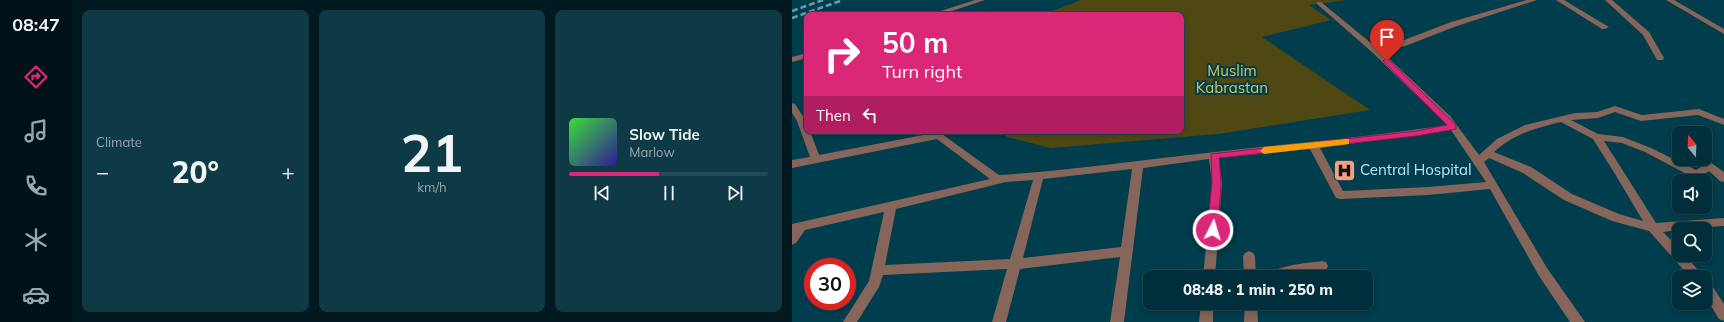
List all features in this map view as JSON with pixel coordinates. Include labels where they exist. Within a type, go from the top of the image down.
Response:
[{"type":"street","points":[[942,12],[982,0]]},
{"type":"street","points":[[1376,51],[1402,44],[1454,24],[1534,0]]},
{"type":"street","points":[[1558,0],[1605,27]]},
{"type":"street","points":[[1608,0],[1646,34],[1660,58]]},
{"type":"street","points":[[1669,0],[1724,32]]},
{"type":"street","points":[[1319,3],[1376,51],[1453,127],[1493,185],[1543,272],[1578,322]]},
{"type":"street","points":[[792,60],[804,56]]},
{"type":"street","points":[[792,106],[804,119]]},
{"type":"street","points":[[1478,162],[1500,141],[1528,127],[1575,116],[1598,115],[1615,109],[1641,118],[1699,112],[1724,122]]},
{"type":"street","points":[[1562,119],[1596,137],[1623,140],[1648,150],[1696,175],[1710,166],[1724,178]]},
{"type":"street","points":[[937,134],[997,179],[1010,179],[1040,177],[1416,134],[1453,127]]},
{"type":"street","points":[[809,134],[816,160]]},
{"type":"street","points":[[792,164],[932,134]]},
{"type":"street","points":[[1596,137],[1619,171],[1653,228],[1692,270]]},
{"type":"street","points":[[1313,145],[1340,195],[1428,191],[1493,185]]},
{"type":"street","points":[[1487,153],[1527,170],[1568,197],[1616,218],[1653,228],[1724,222]]},
{"type":"street","points":[[1210,270],[1217,183],[1214,156]]},
{"type":"street","points":[[1118,322],[1138,165]]},
{"type":"street","points":[[999,322],[1040,177]]},
{"type":"street","points":[[792,240],[797,228],[1010,179]]},
{"type":"street","points":[[850,322],[875,283],[891,206]]},
{"type":"street","points":[[878,270],[1015,264],[1126,250]]},
{"type":"street","points":[[1249,256],[1250,270]]},
{"type":"street","points":[[1300,270],[1322,266]]},
{"type":"street","points":[[1712,296],[1724,315]]},
{"type":"street","points":[[1206,322],[1207,310]]},
{"type":"street","points":[[1251,310],[1251,322]]},
{"type":"green space","name":"Muslim Kabrastan","points":[[1081,0],[1347,0],[1309,5],[1331,20],[1262,37],[1370,110],[1218,134],[1051,148],[1007,137],[1004,134],[1184,134],[1184,12],[1050,12]]},
{"type":"railway","points":[[792,11],[823,0]]},
{"type":"railway","points":[[809,12],[843,0]]},
{"type":"railway","points":[[792,18],[804,14]]},
{"type":"slow traffic","points":[[1264,151],[1346,142]]},
{"type":"place","name":"Central Hospital","points":[[1345,170]]},
{"type":"route","points":[[1213,230],[1217,183],[1214,156],[1416,134],[1453,127],[1446,118],[1387,61]]}]
